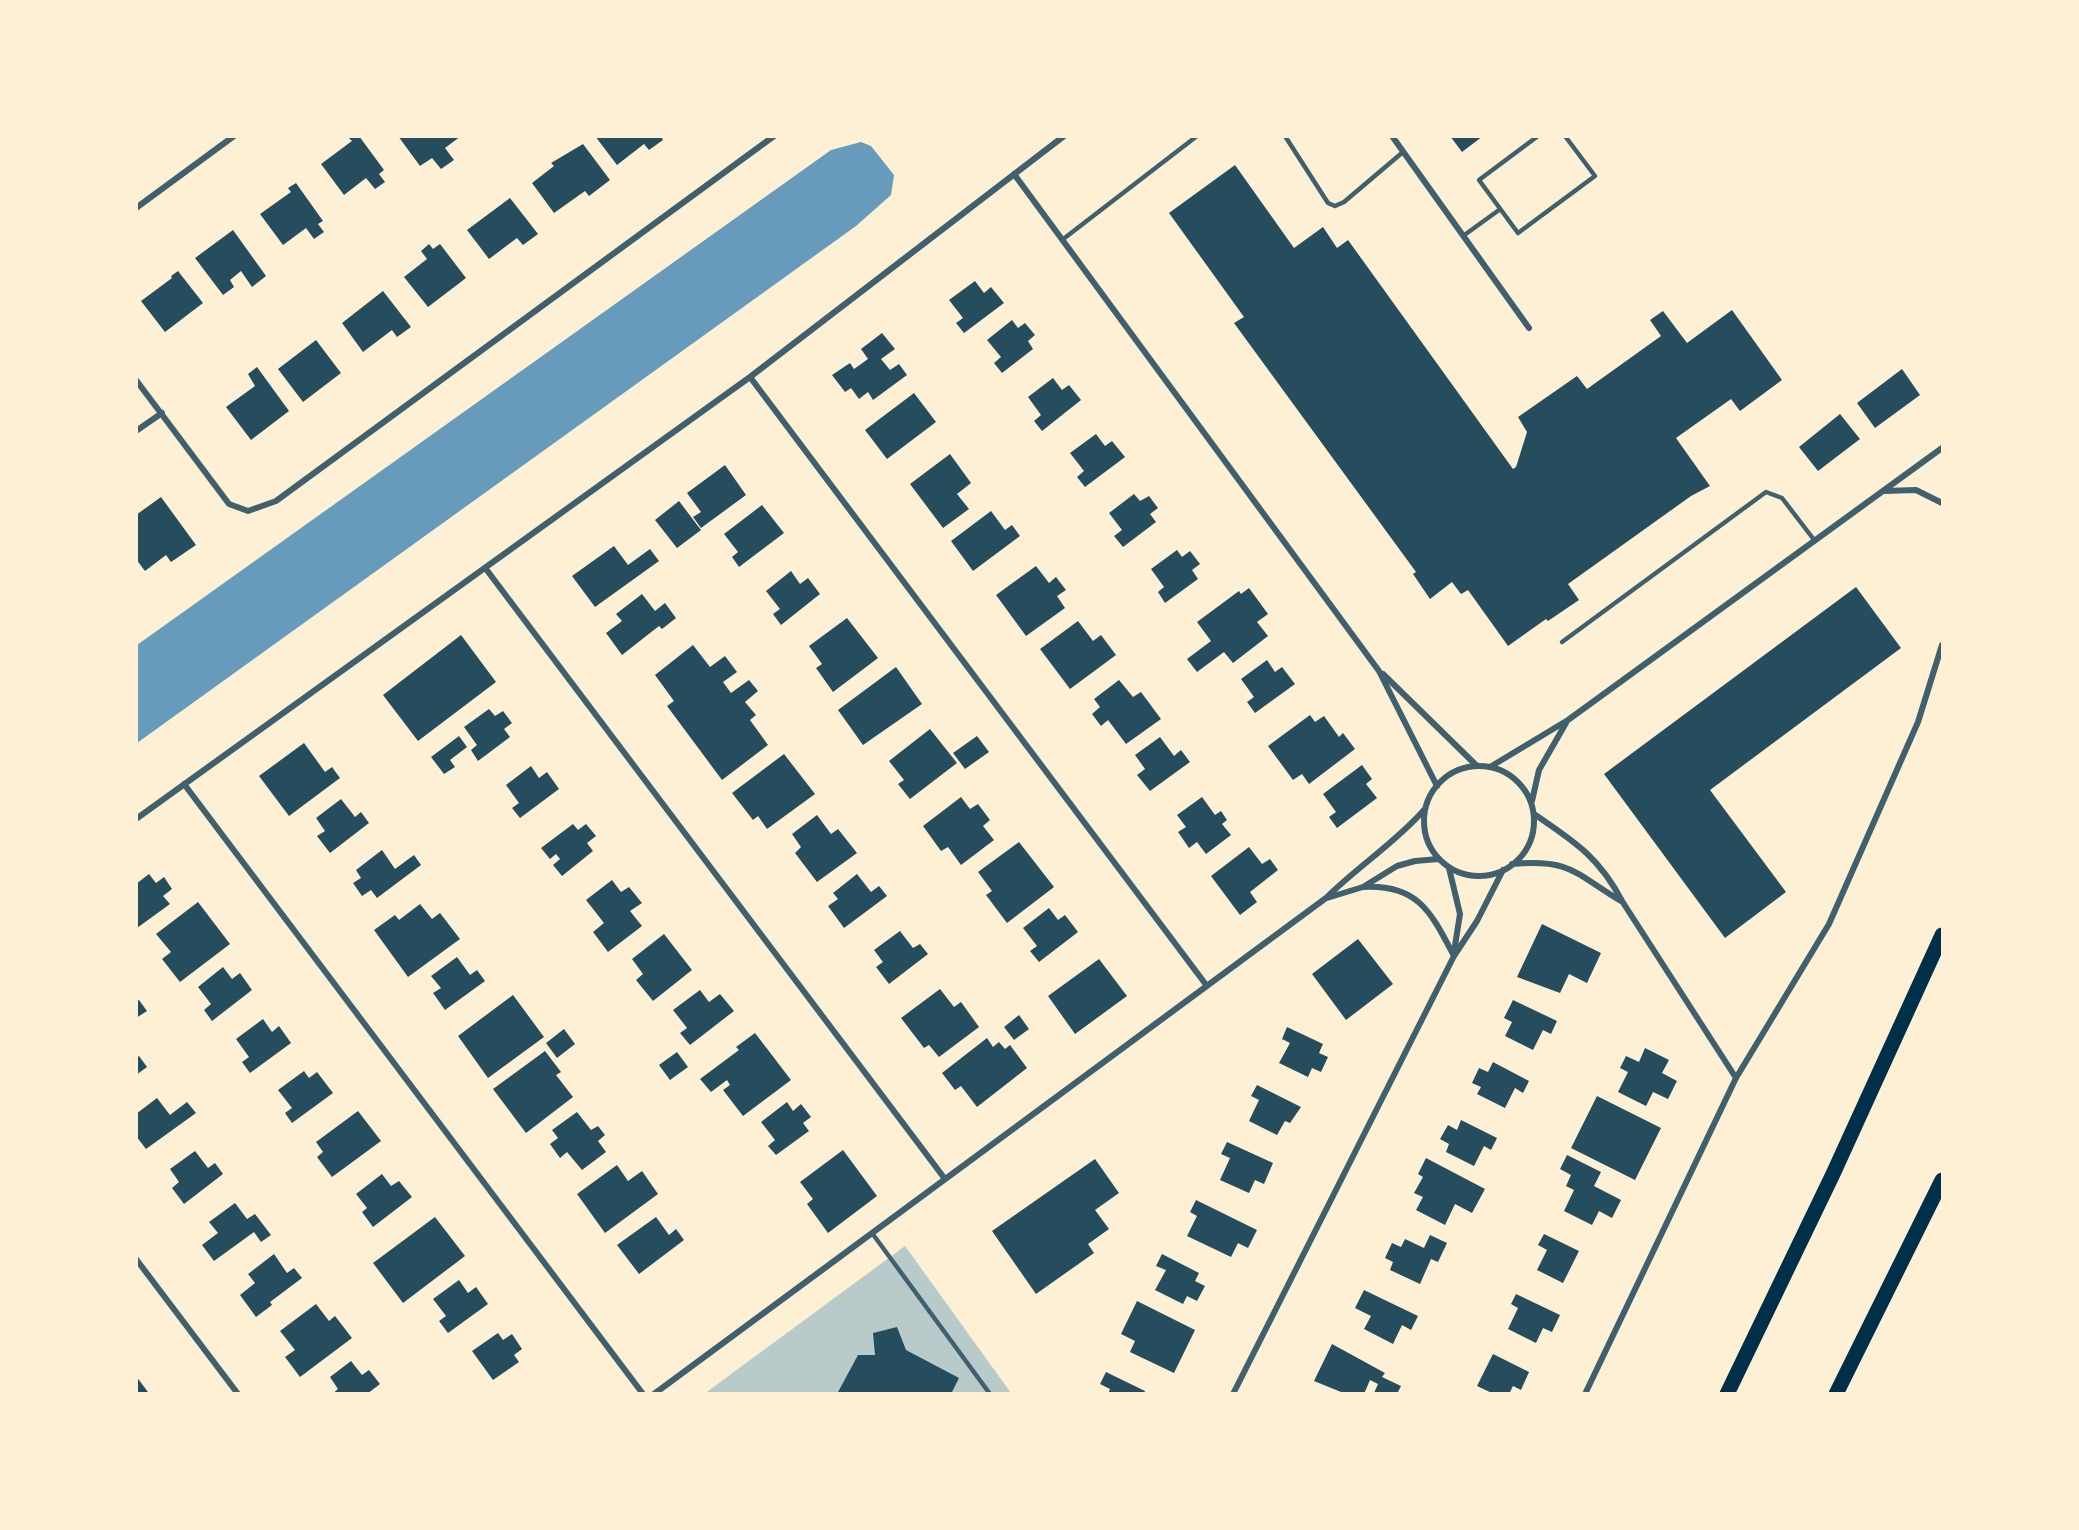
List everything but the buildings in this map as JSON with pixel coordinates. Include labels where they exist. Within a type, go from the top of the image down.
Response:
[{"type":"main road","points":[[1727,1394],[1833,1174],[1942,935]]},
{"type":"main road","points":[[1836,1394],[1942,1180]]},
{"type":"street","points":[[136,208],[234,136]]},
{"type":"street","points":[[136,380],[229,504],[248,511],[276,501],[774,136]]},
{"type":"street","points":[[136,819],[750,377],[1064,136]]},
{"type":"street","points":[[1392,136],[1529,328]]},
{"type":"street","points":[[1014,174],[1379,671],[1477,766]]},
{"type":"street","points":[[750,377],[1207,986]]},
{"type":"street","points":[[136,431],[162,413]]},
{"type":"street","points":[[1490,767],[1568,720],[1942,448]]},
{"type":"street","points":[[1884,491],[1916,490],[1942,503]]},
{"type":"street","points":[[486,569],[945,1179]]},
{"type":"street","points":[[1585,1394],[1736,1078],[1829,924],[1918,722],[1942,645]]},
{"type":"street","points":[[1379,671],[1437,786]]},
{"type":"street","points":[[1425,810],[1426,836],[1439,859],[1449,868],[1476,876],[1503,870],[1526,849],[1534,814],[1532,801],[1539,770],[1568,720]]},
{"type":"street","points":[[654,1394],[1326,898],[1425,810],[1437,786],[1450,774],[1477,766],[1490,767],[1515,779],[1532,801]]},
{"type":"street","points":[[184,784],[643,1394]]},
{"type":"street","points":[[1534,814],[1593,856],[1609,876],[1622,901],[1736,1078]]},
{"type":"street","points":[[1363,887],[1397,866],[1415,861],[1439,859]]},
{"type":"street","points":[[1512,864],[1541,861],[1561,864],[1622,901]]},
{"type":"street","points":[[1449,868],[1460,914],[1454,956]]},
{"type":"street","points":[[1233,1394],[1454,956],[1477,921],[1503,870]]},
{"type":"street","points":[[1326,898],[1363,887],[1383,886],[1400,890],[1415,897],[1426,907],[1454,956]]},
{"type":"street","points":[[136,1259],[238,1394]]},
{"type":"lane","points":[[1062,240],[1197,136]]},
{"type":"lane","points":[[1285,136],[1328,203],[1335,206],[1344,202],[1403,152]]},
{"type":"lane","points":[[1538,136],[1479,180],[1499,210],[1518,232],[1595,176],[1565,136]]},
{"type":"lane","points":[[1463,236],[1499,210]]},
{"type":"lane","points":[[1562,642],[1766,492],[1782,498],[1815,541]]},
{"type":"lane","points":[[872,1233],[990,1394]]},
{"type":"shaded area","points":[[905,1246],[1011,1393],[704,1394]]},
{"type":"water","points":[[861,142],[871,146],[894,175],[891,195],[856,226],[137,743],[137,645],[831,150]]}]
